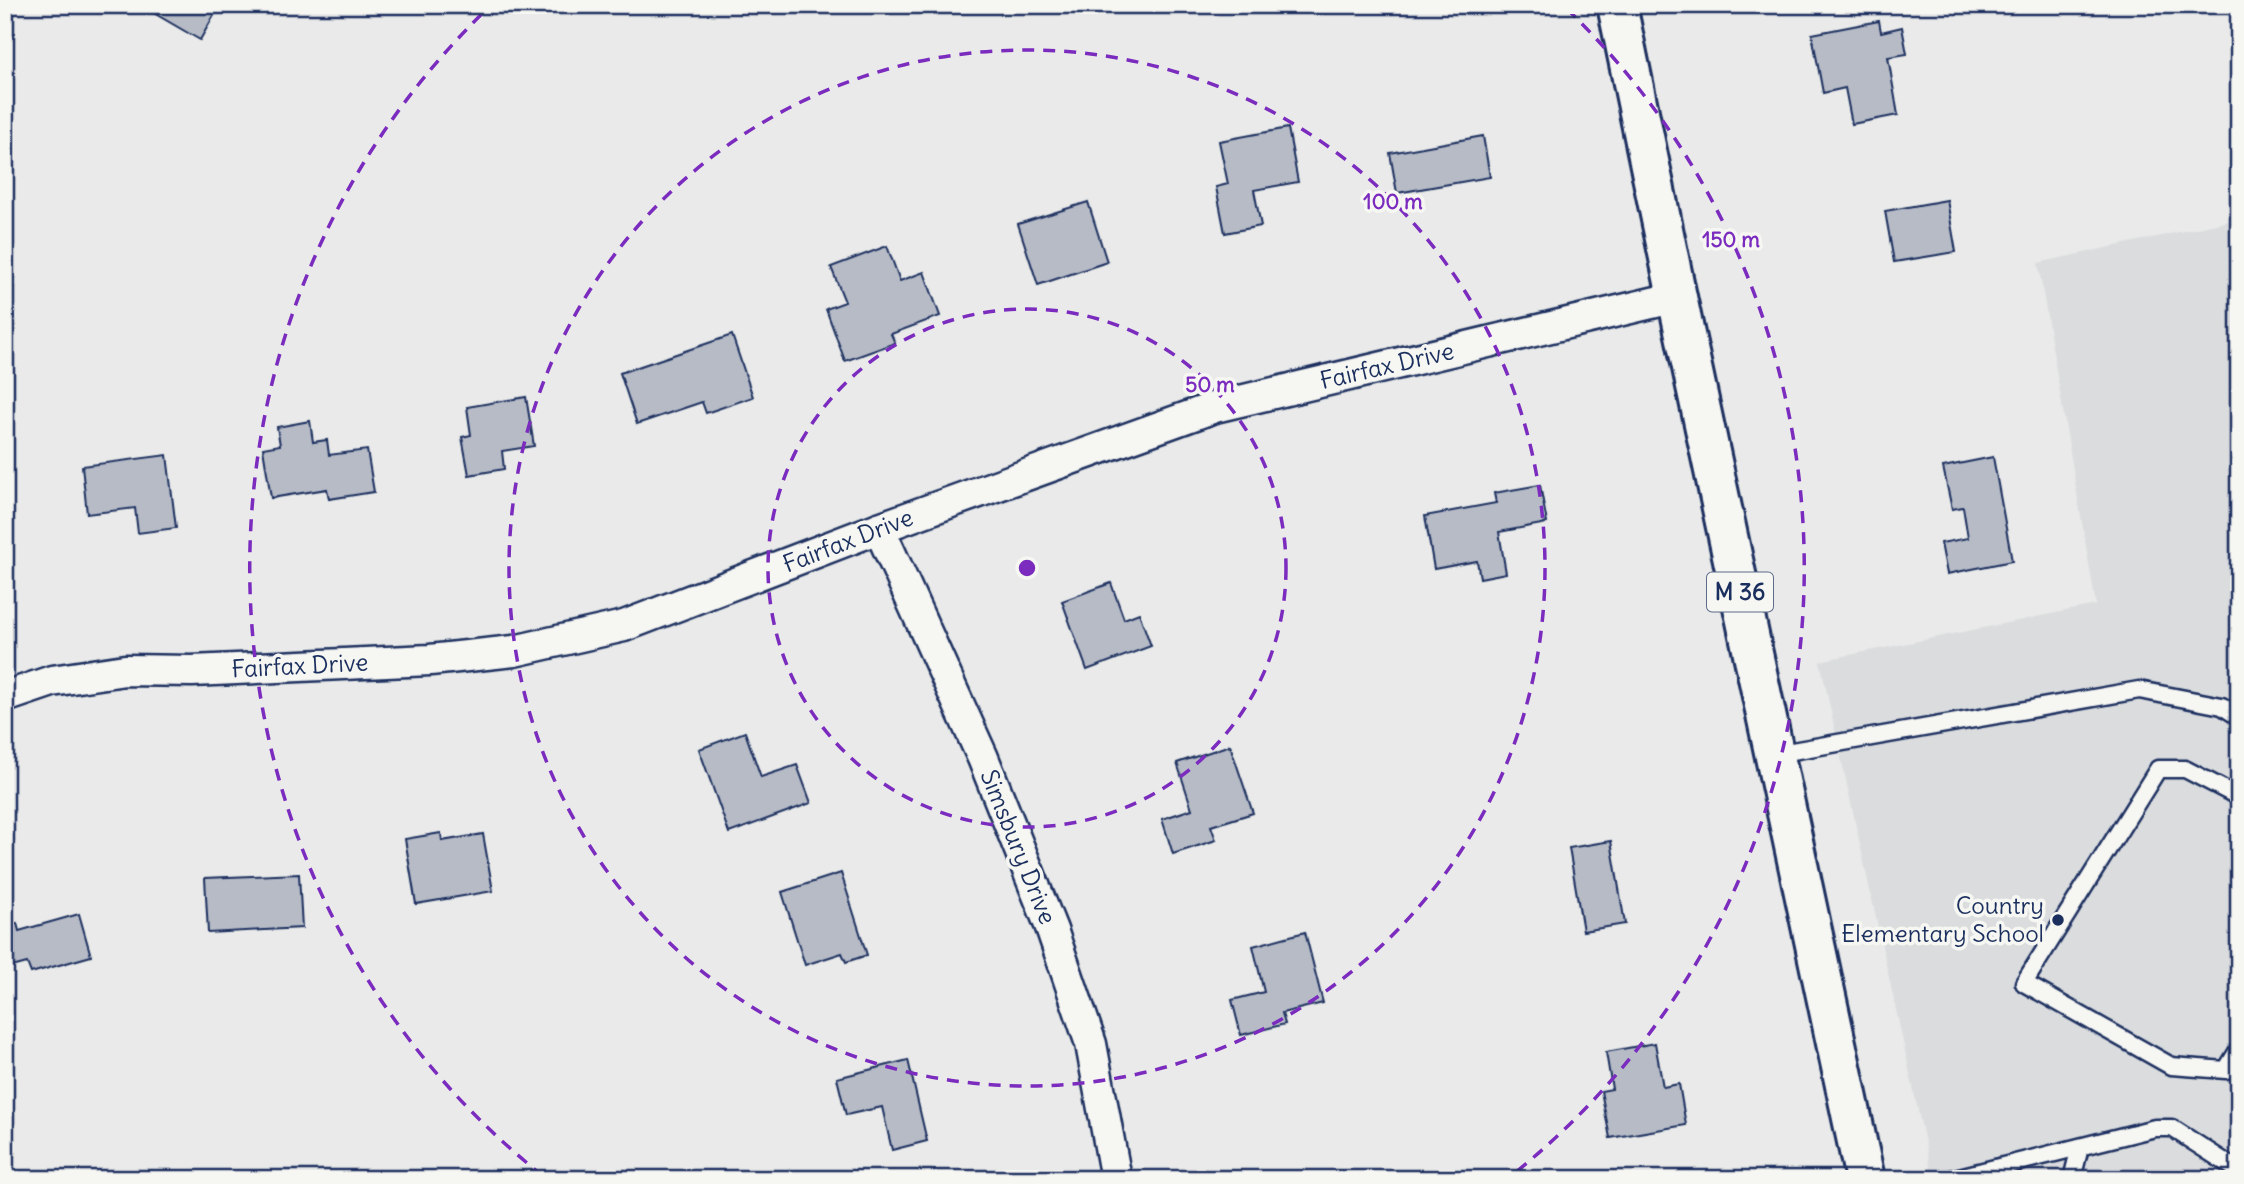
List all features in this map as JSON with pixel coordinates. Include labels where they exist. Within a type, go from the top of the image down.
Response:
[{"type":"main road","name":"M 36","points":[[1617,5],[1866,1179]]},
{"type":"street","name":"Fairfax Drive","points":[[5,697],[52,681],[125,670],[192,671],[416,661],[514,651],[624,626],[879,528],[1215,407],[1677,297]]},
{"type":"street","name":"Simsbury Drive","points":[[879,528],[983,758],[1052,930],[1091,1044],[1116,1179]]},
{"type":"lane","points":[[1775,754],[2139,690],[2222,706],[2239,717]]},
{"type":"lane","points":[[2239,797],[2185,769],[2158,769],[2024,983],[2171,1066],[2226,1070],[2239,1049]]},
{"type":"lane","points":[[1951,1179],[2155,1128],[2172,1128],[2239,1171]]},
{"type":"lane","points":[[2072,1179],[2080,1147]]},
{"type":"shaded area","name":"Country Elementary School","points":[[2239,219],[2239,1179],[1933,1179],[1820,661],[2096,605],[2038,263]]},
{"type":"building","points":[[140,5],[220,5],[200,40]]},
{"type":"building","points":[[1879,21],[1881,32],[1902,27],[1907,54],[1888,57],[1898,115],[1852,124],[1845,88],[1823,93],[1812,34]]},
{"type":"building","points":[[1288,128],[1298,182],[1254,190],[1261,226],[1225,233],[1216,187],[1228,184],[1219,141]]},
{"type":"building","points":[[1483,136],[1490,177],[1397,193],[1390,153]]},
{"type":"building","points":[[1947,200],[1956,252],[1894,262],[1885,211]]},
{"type":"building","points":[[1088,202],[1107,262],[1038,285],[1018,224]]},
{"type":"building","points":[[887,246],[900,281],[924,272],[940,316],[891,334],[895,343],[845,361],[826,309],[845,302],[831,267]]},
{"type":"building","points":[[732,335],[753,397],[706,413],[702,402],[637,424],[620,373]]},
{"type":"building","points":[[526,397],[534,446],[502,451],[504,469],[469,475],[462,437],[471,435],[467,407]]},
{"type":"building","points":[[310,421],[313,442],[327,440],[329,455],[367,450],[374,492],[329,499],[327,489],[271,498],[263,448],[280,445],[277,427]]},
{"type":"building","points":[[167,455],[176,528],[138,533],[135,508],[87,514],[82,466]]},
{"type":"building","points":[[1993,457],[2012,561],[1947,574],[1941,543],[1968,538],[1963,507],[1952,509],[1943,467]]},
{"type":"building","points":[[1540,485],[1547,523],[1499,532],[1506,573],[1480,578],[1477,561],[1434,569],[1425,516],[1496,503],[1494,493]]},
{"type":"building","points":[[1111,583],[1124,619],[1139,613],[1151,646],[1087,670],[1062,601]]},
{"type":"building","points":[[745,732],[761,777],[797,765],[811,803],[729,833],[699,749]]},
{"type":"building","points":[[1230,745],[1253,813],[1211,826],[1216,840],[1173,854],[1162,819],[1192,809],[1177,763]]},
{"type":"building","points":[[441,833],[442,841],[483,834],[493,891],[416,904],[405,839]]},
{"type":"building","points":[[1611,841],[1625,924],[1583,931],[1569,848]]},
{"type":"building","points":[[841,873],[867,955],[846,962],[842,953],[805,965],[782,892]]},
{"type":"building","points":[[299,874],[302,928],[208,933],[205,878]]},
{"type":"building","points":[[79,914],[91,956],[31,973],[27,963],[5,969],[5,927],[17,923],[19,931]]},
{"type":"building","points":[[1305,932],[1323,1003],[1282,1013],[1285,1024],[1241,1035],[1232,1000],[1264,992],[1253,946]]},
{"type":"building","points":[[1655,1043],[1663,1087],[1679,1084],[1686,1125],[1610,1138],[1601,1091],[1612,1089],[1606,1052]]},
{"type":"building","points":[[908,1060],[927,1141],[892,1150],[882,1107],[846,1115],[837,1078]]},
{"type":"place","name":"Country Elementary School","points":[[2058,920]]}]
